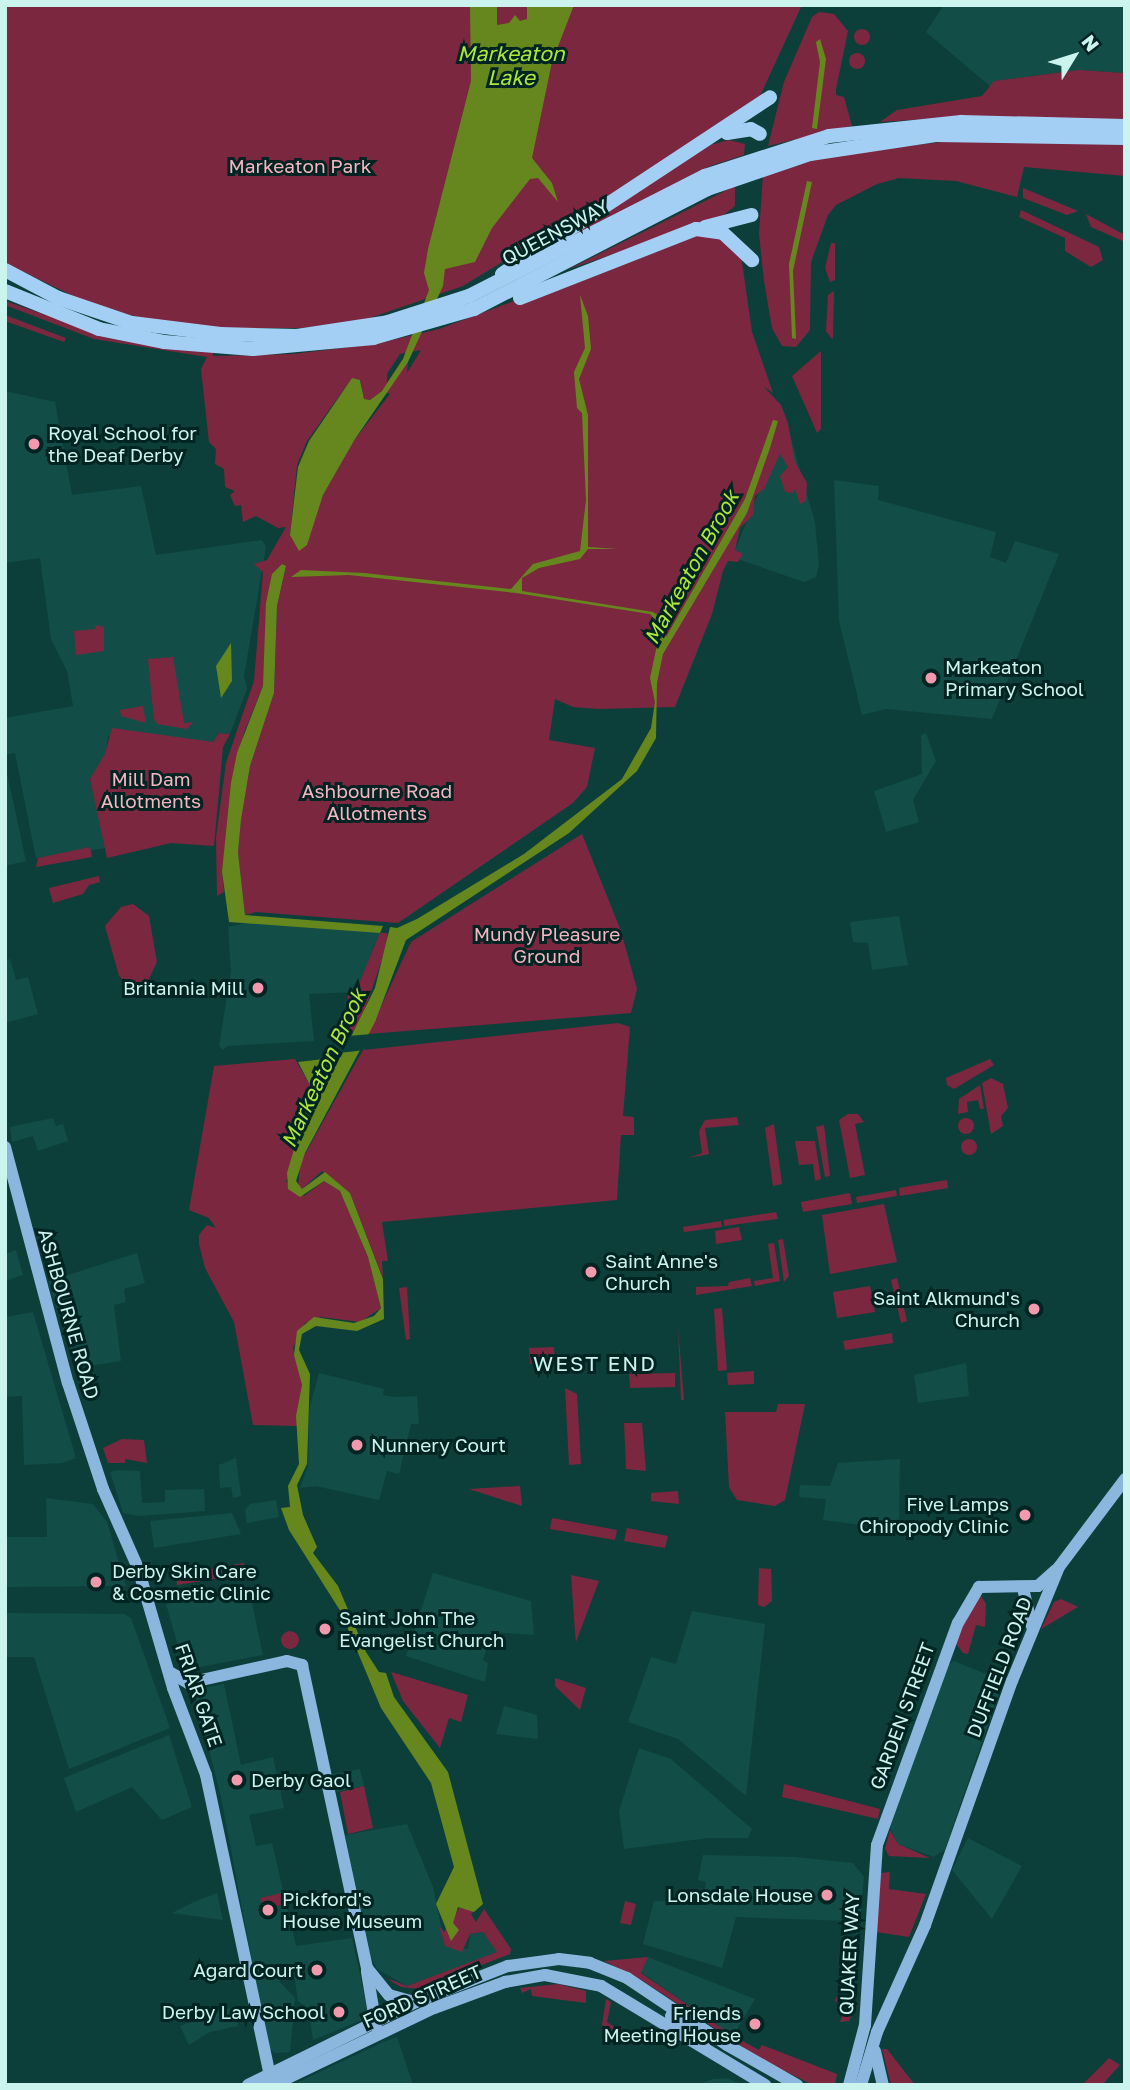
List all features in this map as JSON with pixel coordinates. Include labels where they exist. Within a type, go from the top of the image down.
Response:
[{"type":"highway","points":[[472,303],[770,97]]},
{"type":"highway","name":"QUEENSWAY","points":[[5,270],[58,298],[103,315],[172,329],[297,336],[410,317],[441,307],[472,303],[705,176],[807,142],[907,124],[1125,126]]},
{"type":"highway","points":[[713,137],[743,130],[760,134]]},
{"type":"highway","name":"QUEENSWAY","points":[[5,291],[99,328],[176,343],[298,348],[405,331],[433,323],[707,189],[810,154],[936,135],[1125,138]]},
{"type":"highway","points":[[472,303],[519,298],[695,229],[751,215]]},
{"type":"highway","points":[[695,229],[729,236],[752,260]]},
{"type":"main road","name":"ASHBOURNE ROAD","points":[[5,1147],[41,1291],[103,1489]]},
{"type":"main road","name":"DUFFIELD ROAD","points":[[861,2085],[876,2040],[940,1885],[1032,1629],[1059,1567],[1125,1479]]},
{"type":"main road","name":"FRIAR GATE","points":[[103,1489],[138,1568],[211,1791],[271,2081]]},
{"type":"main road","points":[[1032,1629],[1023,1588],[1038,1586],[1059,1567]]},
{"type":"main road","name":"GARDEN STREET","points":[[873,1861],[939,1671],[977,1589],[1023,1588]]},
{"type":"main road","points":[[171,1673],[188,1683],[287,1661],[299,1663],[367,1968],[375,2019],[372,2038]]},
{"type":"main road","points":[[183,1704],[188,1683]]},
{"type":"main road","name":"QUAKER WAY","points":[[849,2085],[860,2048],[873,1861]]},
{"type":"main road","name":"FORD STREET","points":[[271,2081],[375,2019],[508,1966],[545,1959],[596,1965]]},
{"type":"main road","points":[[596,1965],[692,2031],[706,2050],[765,2085]]},
{"type":"main road","points":[[596,1965],[640,1985],[726,2045],[797,2085]]},
{"type":"main road","points":[[367,1968],[393,1998],[416,2002]]},
{"type":"main road","name":"FORD STREET","points":[[271,2081],[505,1982],[545,1975],[594,1983],[706,2050]]},
{"type":"main road","points":[[876,2040],[875,2062],[883,2085]]},
{"type":"main road","points":[[248,2085],[271,2081]]},
{"type":"shaded area","points":[[944,5],[1125,5],[1125,73],[1079,70],[994,81],[991,87],[926,32]]},
{"type":"shaded area","points":[[5,391],[55,402],[72,495],[141,486],[156,555],[262,540],[266,547],[244,676],[247,689],[230,734],[219,733],[213,742],[108,736],[106,754],[90,780],[106,848],[36,858],[15,753],[5,755],[5,718],[73,706],[67,671],[51,639],[40,558],[5,563]]},
{"type":"shaded area","points":[[787,425],[815,522],[819,565],[816,577],[804,582],[732,557]]},
{"type":"shaded area","points":[[834,480],[879,486],[878,500],[996,532],[990,557],[1006,563],[1015,541],[1059,554],[992,719],[886,709],[862,715],[839,621]]},
{"type":"shaded area","points":[[926,733],[936,761],[913,800],[919,822],[886,832],[874,791],[922,774],[921,735]]},
{"type":"shaded area","points":[[5,764],[26,861],[5,866]]},
{"type":"shaded area","points":[[899,916],[908,965],[872,970],[868,943],[853,942],[850,922]]},
{"type":"shaded area","points":[[254,921],[380,933],[356,992],[309,994],[314,1041],[227,1046],[223,1050],[219,1046],[231,971],[228,927]]},
{"type":"shaded area","points":[[10,959],[16,980],[28,977],[38,1014],[5,1023],[5,960]]},
{"type":"shaded area","points":[[53,1118],[56,1126],[63,1124],[68,1141],[38,1151],[33,1136],[12,1142],[10,1127]]},
{"type":"shaded area","points":[[16,1250],[23,1275],[5,1281],[5,1254]]},
{"type":"shaded area","points":[[137,1253],[145,1283],[124,1289],[126,1302],[114,1305],[121,1361],[76,1368],[63,1329],[80,1323],[77,1314],[59,1317],[49,1281]]},
{"type":"shaded area","points":[[33,1312],[76,1458],[62,1463],[24,1465],[22,1396],[5,1397],[5,1317]]},
{"type":"shaded area","points":[[966,1363],[969,1396],[918,1403],[914,1375]]},
{"type":"shaded area","name":"Nunnery Court","points":[[319,1373],[384,1389],[383,1395],[417,1396],[419,1424],[411,1424],[399,1474],[387,1471],[379,1500],[316,1486],[300,1488],[308,1466],[309,1410]]},
{"type":"shaded area","points":[[236,1458],[241,1496],[233,1498],[231,1487],[220,1488],[219,1465]]},
{"type":"shaded area","points":[[900,1459],[899,1530],[823,1520],[826,1499],[799,1497],[800,1485],[830,1486],[838,1463]]},
{"type":"shaded area","points":[[140,1471],[142,1503],[165,1502],[165,1490],[204,1489],[205,1511],[139,1516],[123,1513],[110,1472]]},
{"type":"shaded area","points":[[46,1498],[93,1504],[107,1522],[126,1586],[5,1587],[5,1537],[47,1537]]},
{"type":"shaded area","points":[[276,1500],[279,1517],[247,1523],[245,1510],[250,1504]]},
{"type":"shaded area","points":[[232,1513],[241,1534],[154,1548],[150,1521]]},
{"type":"shaded area","points":[[433,1573],[531,1601],[534,1635],[492,1632],[483,1660],[488,1663],[485,1682],[406,1656]]},
{"type":"shaded area","points":[[249,1590],[263,1655],[185,1670],[166,1604]]},
{"type":"shaded area","points":[[692,1611],[765,1624],[746,1796],[678,1739],[628,1722],[651,1657],[676,1664]]},
{"type":"shaded area","points":[[5,1613],[124,1614],[131,1618],[170,1728],[69,1769],[34,1657],[5,1657]]},
{"type":"shaded area","points":[[954,1661],[1003,1681],[945,1849],[934,1857],[898,1844],[889,1826],[948,1665]]},
{"type":"shaded area","points":[[224,1684],[241,1765],[273,1757],[284,1808],[249,1815],[256,1846],[272,1843],[296,1946],[352,1938],[369,2017],[313,2040],[308,2008],[298,2001],[294,1975],[279,1981],[295,1998],[290,2052],[275,2053],[268,2047],[221,1797],[194,1690]]},
{"type":"shaded area","points":[[504,1706],[537,1715],[538,1739],[496,1734]]},
{"type":"shaded area","points":[[169,1735],[192,1807],[162,1820],[132,1787],[76,1812],[64,1778]]},
{"type":"shaded area","points":[[639,1748],[671,1759],[752,1829],[748,1838],[708,1838],[624,1849],[619,1811]]},
{"type":"shaded area","points":[[360,1769],[364,1786],[337,1792],[333,1774]]},
{"type":"shaded area","points":[[407,1824],[433,1887],[445,1946],[468,1949],[470,1934],[483,1932],[498,1952],[407,1986],[377,1969],[371,1957],[345,1835]]},
{"type":"shaded area","points":[[968,1838],[1022,1866],[992,1919],[952,1870]]},
{"type":"shaded area","points":[[703,1855],[795,1857],[853,1863],[864,1877],[859,1932],[849,1929],[846,1921],[736,1917],[722,1968],[643,1944],[654,1901],[703,1902],[706,1882],[698,1880]]},
{"type":"shaded area","points":[[217,1893],[223,1920],[172,1913],[194,1902]]},
{"type":"shaded area","points":[[648,1957],[755,1999],[733,2036],[641,1972]]},
{"type":"shaded area","points":[[236,2006],[238,2026],[210,2032],[189,2045],[180,2026]]},
{"type":"shaded area","points":[[397,2037],[413,2085],[292,2085],[383,2042]]},
{"type":"shaded area","points":[[727,2078],[744,2085],[699,2085],[712,2079]]},
{"type":"green space","name":"Markeaton Park","points":[[5,5],[802,5],[755,107],[463,286],[367,319],[302,328],[222,328],[154,321],[96,307],[5,263]]},
{"type":"green space","points":[[819,12],[834,14],[848,31],[836,95],[844,97],[852,126],[768,146],[784,82],[812,17]]},
{"type":"green space","points":[[862,29],[868,31],[868,43],[862,45],[856,43],[854,37],[856,31]]},
{"type":"green space","points":[[854,53],[860,53],[865,61],[863,67],[854,69],[849,64],[849,58]]},
{"type":"green space","points":[[1079,70],[1125,73],[1125,120],[973,116],[880,122],[897,110],[982,96],[994,81]]},
{"type":"green space","points":[[729,140],[745,144],[744,155],[710,166],[561,242],[710,145]]},
{"type":"green space","points":[[951,141],[1125,144],[1125,176],[1024,167],[1017,197],[956,181],[899,178],[877,184],[836,205],[828,215],[811,262],[810,330],[796,347],[782,346],[772,328],[764,281],[759,234],[763,175],[834,154]]},
{"type":"green space","points":[[735,186],[735,206],[720,218],[569,269]]},
{"type":"green space","points":[[1023,188],[1078,211],[1067,215],[1023,198]]},
{"type":"green space","points":[[1021,210],[1099,247],[1103,260],[1091,267],[1065,251],[1065,238],[1019,217]]},
{"type":"green space","points":[[1086,214],[1125,235],[1125,242],[1091,227]]},
{"type":"green space","name":"Ashbourne Road Allotments","points":[[715,233],[741,255],[752,332],[773,393],[763,386],[781,405],[788,423],[795,462],[807,483],[806,501],[800,504],[795,489],[793,493],[785,492],[780,476],[788,467],[780,454],[764,489],[755,496],[753,515],[740,528],[735,550],[743,554],[738,562],[728,561],[723,571],[712,614],[675,707],[599,709],[573,707],[555,699],[549,740],[595,748],[587,787],[573,803],[398,923],[256,912],[245,915],[238,852],[241,819],[250,766],[274,693],[277,606],[286,567],[282,564],[263,686],[244,733],[222,872],[224,892],[217,896],[216,838],[226,763],[254,681],[263,572],[254,564],[267,560],[286,527],[278,528],[256,516],[243,522],[241,505],[235,506],[230,495],[235,491],[225,487],[224,469],[215,464],[216,449],[209,442],[201,369],[207,357],[94,339],[5,305],[5,301],[66,322],[213,351],[213,356],[293,354],[375,344],[439,329],[693,234]],"holes":[[[421,350],[407,373],[408,362],[403,359],[387,383],[387,374],[400,354]],[[352,378],[361,381],[364,399],[370,400],[382,391],[390,394],[355,439],[323,495],[304,546],[290,535],[297,465],[307,441]]]},
{"type":"green space","points":[[831,243],[835,243],[835,280],[830,282],[825,268]]},
{"type":"green space","points":[[834,291],[832,339],[826,331],[828,295]]},
{"type":"green space","points":[[5,315],[66,338],[64,342],[5,321]]},
{"type":"green space","points":[[821,351],[821,429],[817,433],[792,376]]},
{"type":"green space","points":[[95,625],[104,627],[104,651],[76,655],[74,631],[96,629]]},
{"type":"green space","points":[[173,657],[184,723],[193,722],[187,729],[157,724],[154,719],[148,659]]},
{"type":"green space","points":[[143,706],[146,723],[121,716],[120,710]]},
{"type":"green space","name":"Mill Dam Allotments","points":[[112,728],[213,742],[219,733],[230,734],[223,747],[214,846],[171,843],[107,858],[90,779],[105,754]]},
{"type":"green space","name":"Mundy Pleasure Ground","points":[[582,834],[621,931],[637,989],[631,1013],[368,1034],[411,942]]},
{"type":"green space","points":[[90,847],[92,857],[36,867],[38,858]]},
{"type":"green space","points":[[99,876],[100,882],[89,885],[83,894],[53,903],[49,888]]},
{"type":"green space","points":[[133,904],[149,916],[157,962],[148,981],[132,988],[119,976],[105,926],[121,907]]},
{"type":"green space","points":[[380,933],[387,933],[388,942],[358,1030],[334,1036],[349,1007],[347,992],[356,991]]},
{"type":"green space","points":[[618,1023],[630,1027],[623,1116],[634,1117],[634,1135],[621,1135],[617,1200],[382,1222],[388,1261],[382,1261],[383,1278],[350,1193],[322,1171],[302,1189],[298,1187],[300,1163],[363,1050]]},
{"type":"green space","points":[[295,1059],[312,1089],[286,1182],[304,1196],[324,1181],[340,1191],[368,1257],[381,1308],[360,1322],[321,1317],[305,1323],[293,1348],[302,1385],[297,1426],[253,1425],[234,1322],[205,1268],[199,1244],[199,1235],[207,1225],[216,1228],[209,1218],[189,1210],[214,1066]]},
{"type":"green space","points":[[990,1059],[994,1065],[954,1089],[947,1085],[946,1078]]},
{"type":"green space","points":[[991,1078],[1003,1084],[1008,1108],[1001,1116],[1003,1126],[991,1134],[982,1083]]},
{"type":"green space","points":[[980,1085],[984,1109],[980,1109],[978,1100],[967,1102],[968,1112],[958,1114],[959,1099]]},
{"type":"green space","points":[[848,1114],[858,1114],[864,1122],[855,1124],[865,1175],[850,1178],[839,1120]]},
{"type":"green space","points":[[737,1117],[739,1125],[705,1128],[709,1154],[689,1158],[702,1153],[699,1131],[705,1120]]},
{"type":"green space","points":[[966,1118],[974,1126],[966,1134],[958,1126]]},
{"type":"green space","points":[[774,1124],[782,1184],[773,1186],[765,1128]]},
{"type":"green space","points":[[824,1125],[830,1176],[825,1177],[816,1127]]},
{"type":"green space","points":[[969,1139],[977,1147],[969,1155],[961,1147]]},
{"type":"green space","points":[[795,1141],[815,1141],[821,1179],[815,1181],[813,1164],[799,1165]]},
{"type":"green space","points":[[947,1180],[948,1188],[900,1196],[899,1188]]},
{"type":"green space","points":[[896,1190],[897,1196],[857,1203],[856,1197]]},
{"type":"green space","points":[[850,1193],[852,1204],[803,1212],[801,1202]]},
{"type":"green space","points":[[884,1204],[897,1262],[830,1274],[822,1215]]},
{"type":"green space","points":[[776,1212],[778,1219],[724,1226],[724,1220]]},
{"type":"green space","points":[[721,1221],[722,1227],[684,1232],[683,1227]]},
{"type":"green space","points":[[739,1227],[742,1240],[716,1244],[715,1231]]},
{"type":"green space","points":[[783,1239],[789,1276],[784,1282],[778,1240]]},
{"type":"green space","points":[[774,1243],[780,1281],[755,1286],[754,1281],[773,1278],[768,1244]]},
{"type":"green space","points":[[750,1278],[752,1286],[696,1295],[696,1287],[728,1286],[729,1282]]},
{"type":"green space","points":[[897,1278],[907,1321],[901,1323],[891,1280]]},
{"type":"green space","points":[[870,1286],[875,1312],[837,1318],[833,1292]]},
{"type":"green space","points":[[407,1287],[410,1339],[406,1340],[399,1288]]},
{"type":"green space","points":[[722,1308],[727,1370],[718,1371],[714,1309]]},
{"type":"green space","points":[[678,1327],[684,1400],[681,1400]]},
{"type":"green space","points":[[892,1333],[893,1343],[845,1350],[843,1341]]},
{"type":"green space","points":[[554,1347],[555,1362],[530,1364],[529,1348]]},
{"type":"green space","points":[[754,1371],[754,1384],[728,1385],[727,1373]]},
{"type":"green space","points":[[675,1373],[675,1387],[630,1388],[629,1374]]},
{"type":"green space","points":[[565,1388],[577,1394],[581,1464],[569,1465]]},
{"type":"green space","points":[[778,1404],[805,1404],[785,1500],[775,1506],[737,1500],[729,1487],[725,1412],[776,1412]]},
{"type":"green space","points":[[624,1423],[642,1423],[646,1471],[626,1469]]},
{"type":"green space","points":[[122,1439],[144,1440],[147,1463],[125,1459],[125,1463],[108,1463],[103,1448]]},
{"type":"green space","points":[[520,1486],[522,1506],[469,1489]]},
{"type":"green space","points":[[678,1491],[679,1504],[651,1501],[651,1493]]},
{"type":"green space","points":[[552,1518],[617,1530],[615,1540],[550,1529]]},
{"type":"green space","points":[[627,1528],[668,1536],[665,1548],[624,1541]]},
{"type":"green space","points":[[244,1563],[246,1574],[177,1585],[176,1575]]},
{"type":"green space","points":[[759,1568],[771,1569],[772,1601],[764,1607],[758,1605]]},
{"type":"green space","points":[[571,1575],[599,1581],[576,1642],[575,1632]]},
{"type":"green space","points":[[980,1594],[986,1604],[985,1627],[976,1625],[968,1654],[963,1653],[955,1642]]},
{"type":"green space","points":[[1061,1599],[1078,1607],[1041,1629],[1054,1602]]},
{"type":"green space","points":[[290,1631],[296,1634],[299,1640],[296,1646],[290,1649],[284,1646],[281,1640],[284,1634]]},
{"type":"green space","points":[[391,1672],[468,1695],[461,1722],[449,1718],[440,1748],[403,1701]]},
{"type":"green space","points":[[555,1678],[586,1688],[580,1710],[555,1686]]},
{"type":"green space","points":[[784,1784],[880,1809],[878,1819],[782,1797]]},
{"type":"green space","points":[[364,1786],[373,1828],[348,1834],[340,1792]]},
{"type":"green space","points":[[890,1830],[898,1844],[930,1858],[889,1856],[885,1849]]},
{"type":"green space","points":[[890,1872],[889,1889],[926,1894],[909,1937],[876,1932],[881,1873]]},
{"type":"green space","points":[[286,1892],[289,1904],[263,1908],[260,1898]]},
{"type":"green space","points":[[625,1901],[636,1904],[631,1925],[620,1923]]},
{"type":"green space","points":[[461,1905],[474,1911],[471,1914],[476,1922],[484,1909],[511,1949],[510,1954],[420,1989],[401,1987],[386,1978],[407,1986],[497,1952],[483,1932],[470,1934],[462,1952],[445,1946],[439,1925],[444,1932]]},
{"type":"green space","points":[[648,1957],[641,1973],[733,2036],[759,2050],[762,2045],[837,2074],[835,2085],[813,2085],[764,2061],[643,1981],[604,1961]]},
{"type":"green space","points":[[558,1984],[586,1991],[586,2003],[532,1996],[531,1989],[522,1993],[520,1988]]},
{"type":"green space","points":[[837,1996],[857,2006],[849,2021],[840,2022],[846,2006],[835,2001]]},
{"type":"green space","points":[[606,1999],[611,2002],[607,2022],[616,2028],[610,2032],[602,2025]]},
{"type":"green space","points":[[882,2049],[887,2049],[915,2085],[891,2085]]},
{"type":"green space","points":[[1109,2058],[1120,2065],[1102,2085],[1082,2085]]},
{"type":"water","name":"Markeaton Lake","points":[[470,5],[497,5],[497,25],[509,23],[515,15],[520,21],[527,19],[527,5],[574,5],[552,62],[532,158],[552,183],[558,202],[538,178],[530,179],[492,228],[475,262],[445,269],[443,286],[408,362],[355,439],[323,495],[307,545],[299,551],[290,535],[298,467],[309,441],[352,378],[360,380],[364,399],[370,400],[382,391],[403,359],[429,290],[424,273],[428,249],[471,81]]},
{"type":"water","points":[[820,39],[826,59],[817,129],[812,128],[820,62],[816,42]]},
{"type":"water","points":[[807,181],[812,182],[793,271],[796,339],[792,338],[789,264]]},
{"type":"water","name":"Markeaton Brook","points":[[580,295],[588,316],[591,349],[579,379],[588,415],[588,547],[618,549],[588,549],[580,559],[539,568],[522,578],[522,591],[653,612],[662,618],[666,637],[745,499],[773,420],[778,421],[770,448],[747,513],[663,654],[657,683],[656,738],[637,771],[569,833],[406,940],[375,1022],[305,1153],[296,1181],[302,1189],[325,1172],[350,1193],[383,1279],[384,1319],[357,1331],[316,1326],[302,1334],[299,1350],[310,1374],[307,1464],[297,1485],[303,1515],[317,1547],[313,1553],[338,1586],[366,1652],[379,1672],[386,1673],[394,1697],[448,1772],[483,1904],[474,1912],[458,1907],[453,1923],[459,1930],[451,1941],[436,1904],[454,1867],[431,1783],[381,1708],[341,1612],[289,1530],[281,1508],[290,1507],[288,1486],[299,1464],[296,1416],[302,1385],[294,1355],[297,1331],[314,1317],[354,1323],[374,1316],[381,1308],[368,1257],[340,1191],[324,1181],[300,1197],[288,1189],[287,1173],[312,1089],[298,1062],[341,1057],[375,988],[390,927],[397,928],[417,919],[524,854],[622,779],[651,728],[655,702],[650,678],[661,626],[650,614],[516,593],[349,575],[291,577],[301,570],[364,573],[511,589],[533,564],[580,551],[586,500],[582,413],[577,408],[574,372],[585,348]]},
{"type":"water","points":[[282,564],[286,566],[277,606],[274,693],[250,766],[241,820],[238,852],[245,915],[383,926],[380,933],[229,922],[222,872],[231,783],[237,753],[263,686],[266,603],[272,574]]},
{"type":"water","points":[[231,643],[232,681],[221,698],[216,666]]},
{"type":"pier","points":[[372,1034],[365,1050],[339,1053],[348,1036]]},
{"type":"place","name":"Royal School for the Deaf Derby","points":[[34,444]]},
{"type":"place","name":"Markeaton Primary School","points":[[931,678]]},
{"type":"place","name":"Britannia Mill","points":[[258,988]]},
{"type":"place","name":"Saint Anne's Church","points":[[591,1272]]},
{"type":"place","name":"Saint Alkmund's Church","points":[[1034,1309]]},
{"type":"place","name":"Nunnery Court","points":[[357,1445]]},
{"type":"place","name":"Five Lamps Chiropody Clinic","points":[[1025,1515]]},
{"type":"place","name":"Derby Skin Care & Cosmetic Clinic","points":[[96,1582]]},
{"type":"place","name":"Saint John The Evangelist Church","points":[[325,1629]]},
{"type":"place","name":"Derby Gaol","points":[[237,1780]]},
{"type":"place","name":"Lonsdale House","points":[[827,1895]]},
{"type":"place","name":"Pickford's House Museum","points":[[268,1910]]},
{"type":"place","name":"Agard Court","points":[[317,1970]]},
{"type":"place","name":"Derby Law School","points":[[339,2012]]},
{"type":"place","name":"Friends Meeting House","points":[[755,2024]]},
{"type":"district","name":"WEST END","points":[[595,1363]]}]
